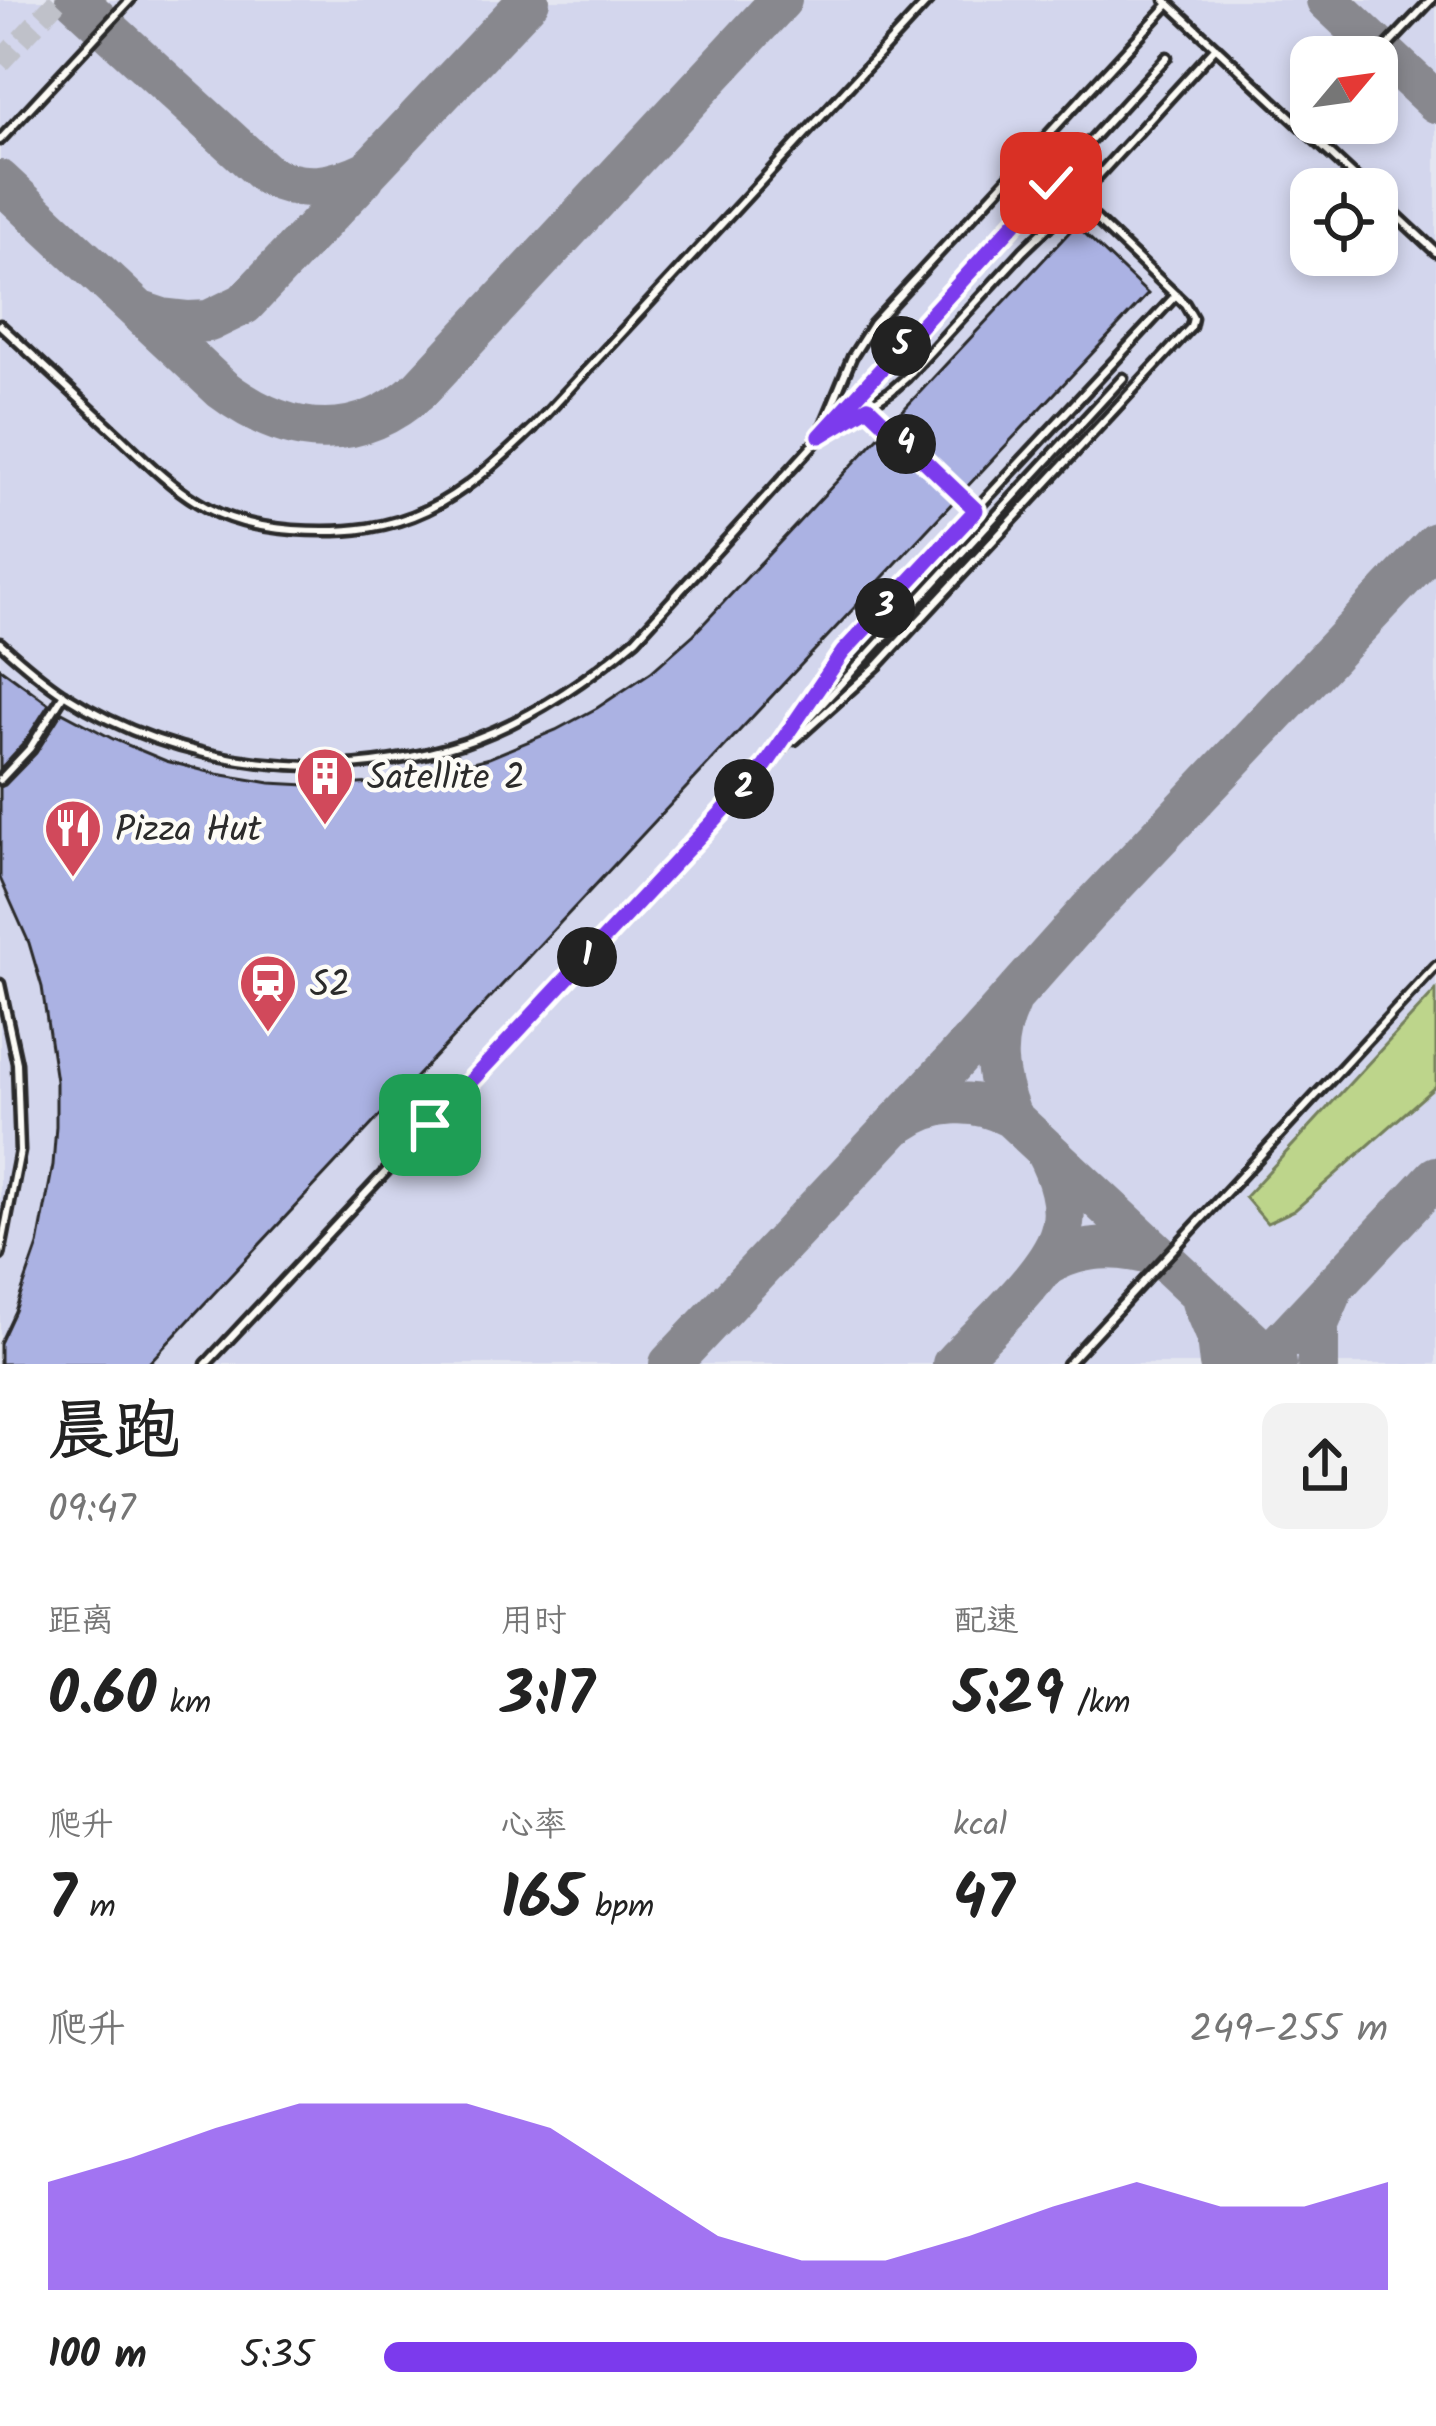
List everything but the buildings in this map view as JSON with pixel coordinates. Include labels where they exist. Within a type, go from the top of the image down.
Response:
[{"type":"lane","points":[[0,140],[130,0]]},
{"type":"lane","points":[[0,325],[174,486],[229,519],[320,531],[401,522],[462,492],[534,427],[929,0]]},
{"type":"lane","points":[[1397,36],[1431,0]]},
{"type":"lane","points":[[820,436],[862,338],[1167,2],[1290,117]]},
{"type":"lane","points":[[820,436],[907,377],[1216,47]]},
{"type":"lane","points":[[0,644],[64,694],[109,718],[215,755],[331,766],[379,762],[466,742],[504,726],[558,698],[636,639],[1167,57]]},
{"type":"lane","points":[[1319,144],[1345,168]]},
{"type":"lane","points":[[765,766],[878,665],[1191,327],[1193,318],[1186,304],[1076,200]]},
{"type":"lane","points":[[1398,217],[1436,252]]},
{"type":"lane","points":[[765,766],[843,652],[1176,294]]},
{"type":"lane","points":[[206,1364],[1123,378]]},
{"type":"lane","points":[[868,407],[976,510]]},
{"type":"lane","points":[[0,780],[30,748],[64,694]]},
{"type":"lane","points":[[1067,1364],[1436,966]]},
{"type":"lane","points":[[0,984],[17,1063],[20,1151],[0,1255]]},
{"type":"shaded area","points":[[0,0],[1436,0],[1436,1364],[0,1364]]},
{"type":"green space","points":[[1436,990],[1436,1086],[1295,1210],[1267,1223],[1245,1197]]},
{"type":"taxiway","points":[[76,0],[267,175],[306,186],[343,181],[368,171],[529,0]]},
{"type":"taxiway","points":[[0,181],[222,389],[272,418],[297,426],[347,427],[372,420],[420,389],[781,0]]},
{"type":"taxiway","points":[[1327,0],[1436,102]]},
{"type":"taxiway","points":[[141,312],[162,319],[209,321],[244,304],[364,177]]},
{"type":"taxiway","points":[[670,1364],[1436,543]]},
{"type":"taxiway","points":[[1009,1003],[999,1032],[997,1060],[1011,1117]]},
{"type":"taxiway","points":[[901,1122],[927,1109],[955,1103],[983,1106],[1011,1117],[1276,1364]]},
{"type":"taxiway","points":[[953,1364],[1044,1265],[1061,1232],[1063,1201],[1045,1150]]},
{"type":"taxiway","points":[[1261,1364],[1436,1177]]},
{"type":"taxiway","points":[[1041,1269],[1069,1255],[1099,1249],[1160,1257]]},
{"type":"taxiway","points":[[1318,1364],[1318,1324],[1330,1296]]},
{"type":"taxiway","points":[[1202,1302],[1217,1338],[1220,1364]]},
{"type":"tunnel","points":[[0,62],[58,0]]},
{"type":"place","name":"Satellite 2","points":[[325,827]]},
{"type":"place","name":"Pizza Hut","points":[[73,879]]},
{"type":"place","name":"S2","points":[[268,1034]]},
{"type":"route","points":[[430,1125],[765,766],[843,652],[976,510],[868,407],[820,436],[1051,183]]}]
